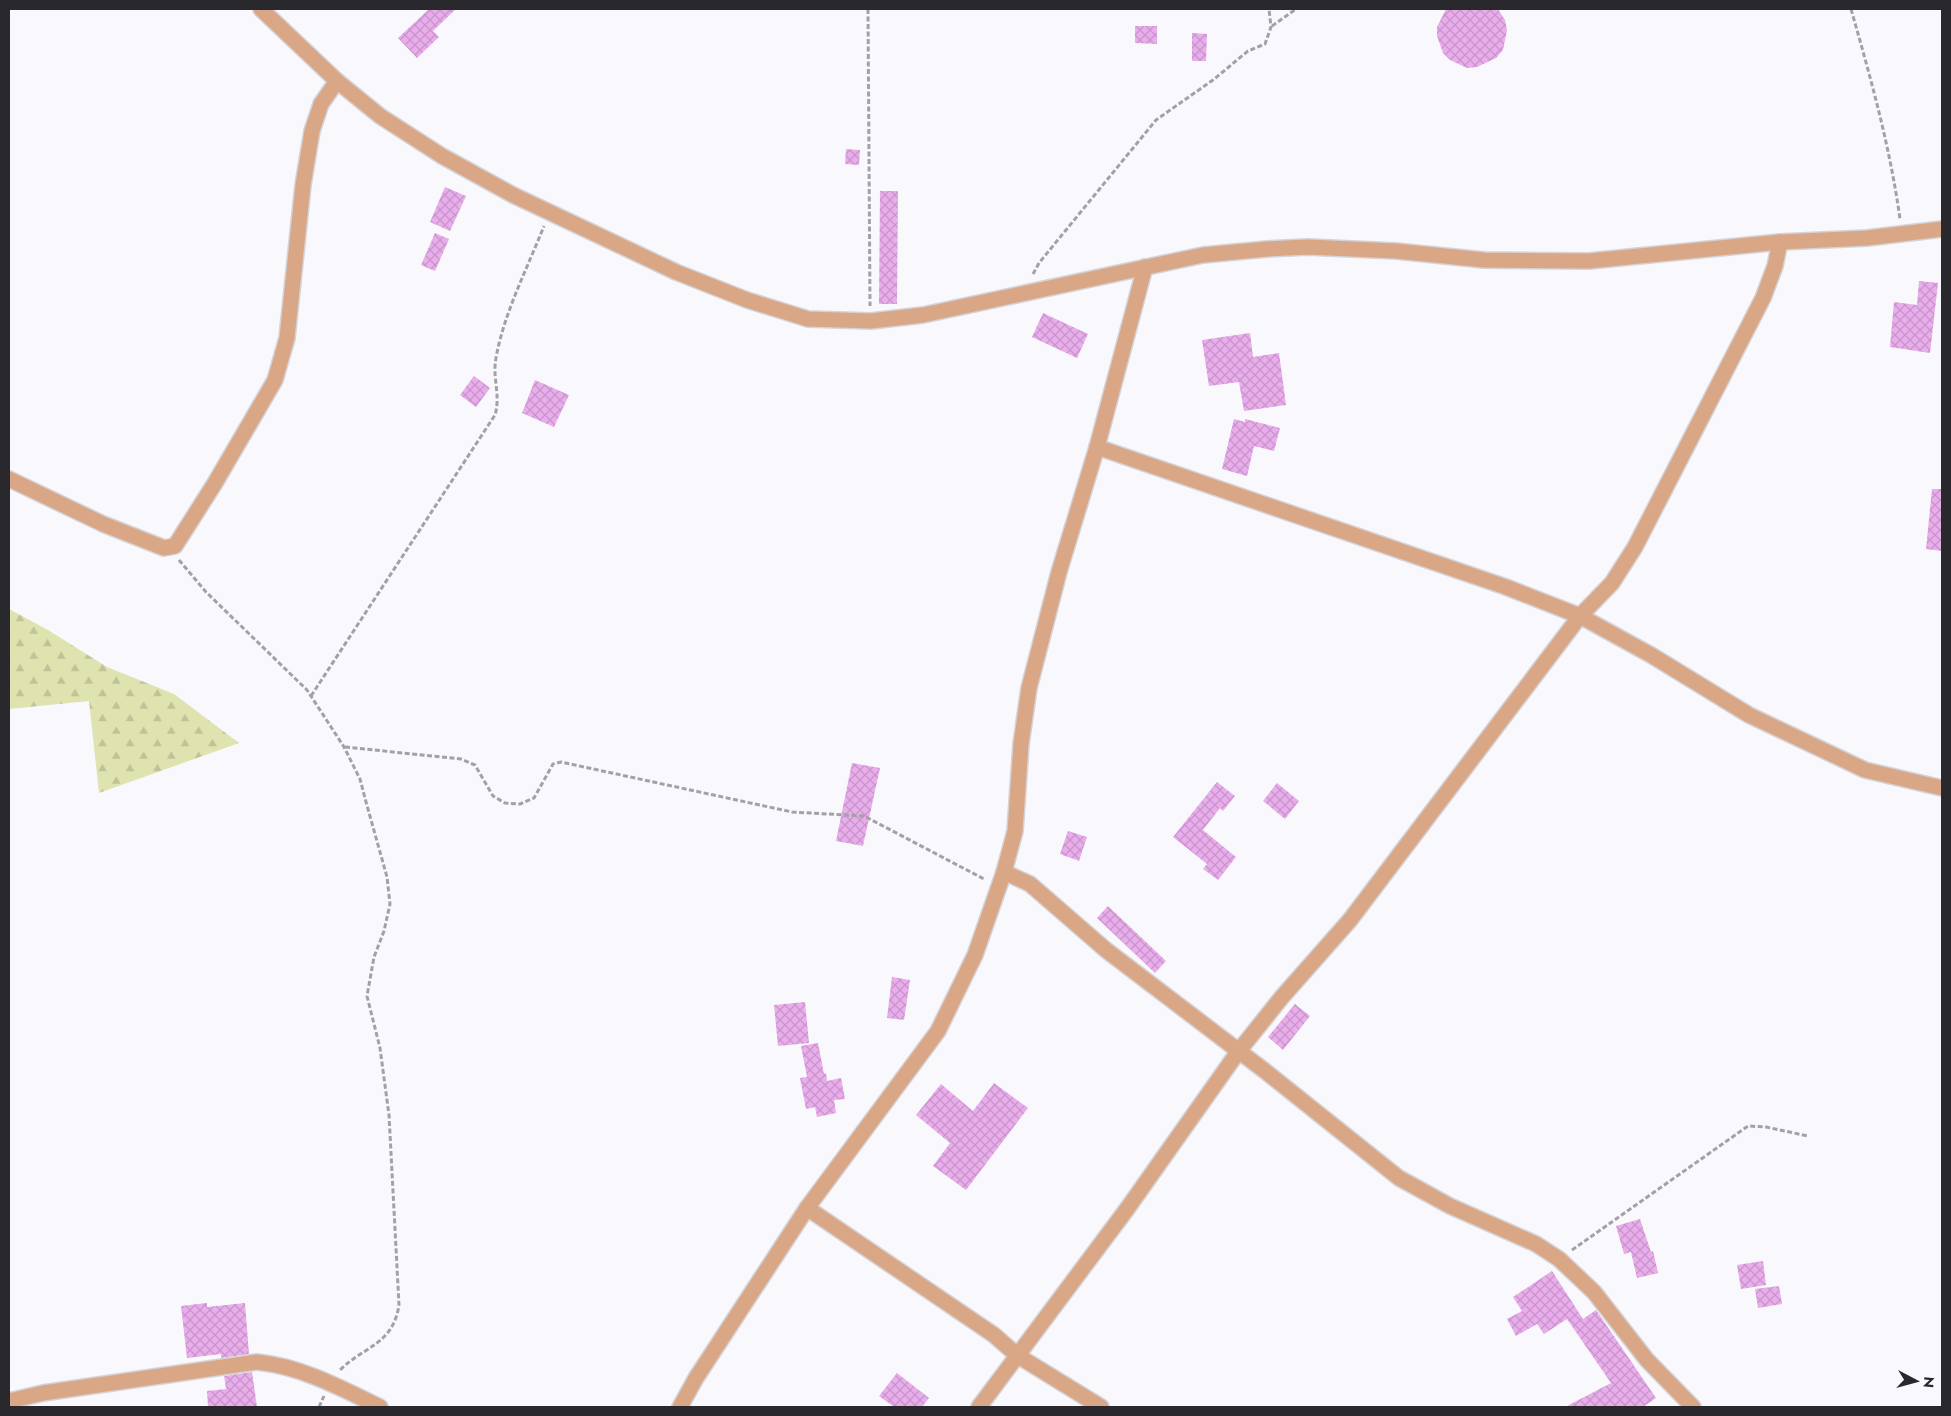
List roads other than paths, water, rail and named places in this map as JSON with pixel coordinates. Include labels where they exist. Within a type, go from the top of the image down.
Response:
[{"type":"street","points":[[261,9],[337,81],[380,116],[435,151],[513,195],[676,272],[782,312],[808,319],[871,321],[923,315],[1203,255],[1308,247],[1396,251],[1484,260],[1590,261],[1780,242],[1902,235],[1942,229]]},
{"type":"street","points":[[9,479],[103,524],[164,548],[175,546],[215,483],[275,380],[286,338],[303,185],[312,131],[321,104],[337,81]]},
{"type":"street","points":[[979,1407],[1127,1209],[1238,1052],[1282,997],[1350,920],[1430,818],[1457,778],[1580,616],[1612,583],[1635,547],[1763,298],[1775,266],[1780,242]]},
{"type":"street","points":[[680,1407],[696,1378],[807,1208],[938,1030],[975,955],[1004,872],[1014,832],[1021,744],[1029,688],[1059,572],[1097,447],[1145,267]]},
{"type":"street","points":[[1097,447],[1506,587],[1580,616],[1651,655],[1749,714],[1857,766],[1942,788]]},
{"type":"street","points":[[1004,872],[1030,884],[1106,950],[1398,1178],[1450,1206],[1536,1244],[1559,1259],[1594,1292],[1647,1360],[1693,1407]]},
{"type":"street","points":[[807,1208],[994,1335],[1018,1356],[1101,1407]]},
{"type":"street","points":[[9,1401],[43,1393],[256,1362],[271,1364],[330,1382],[380,1407]]}]
